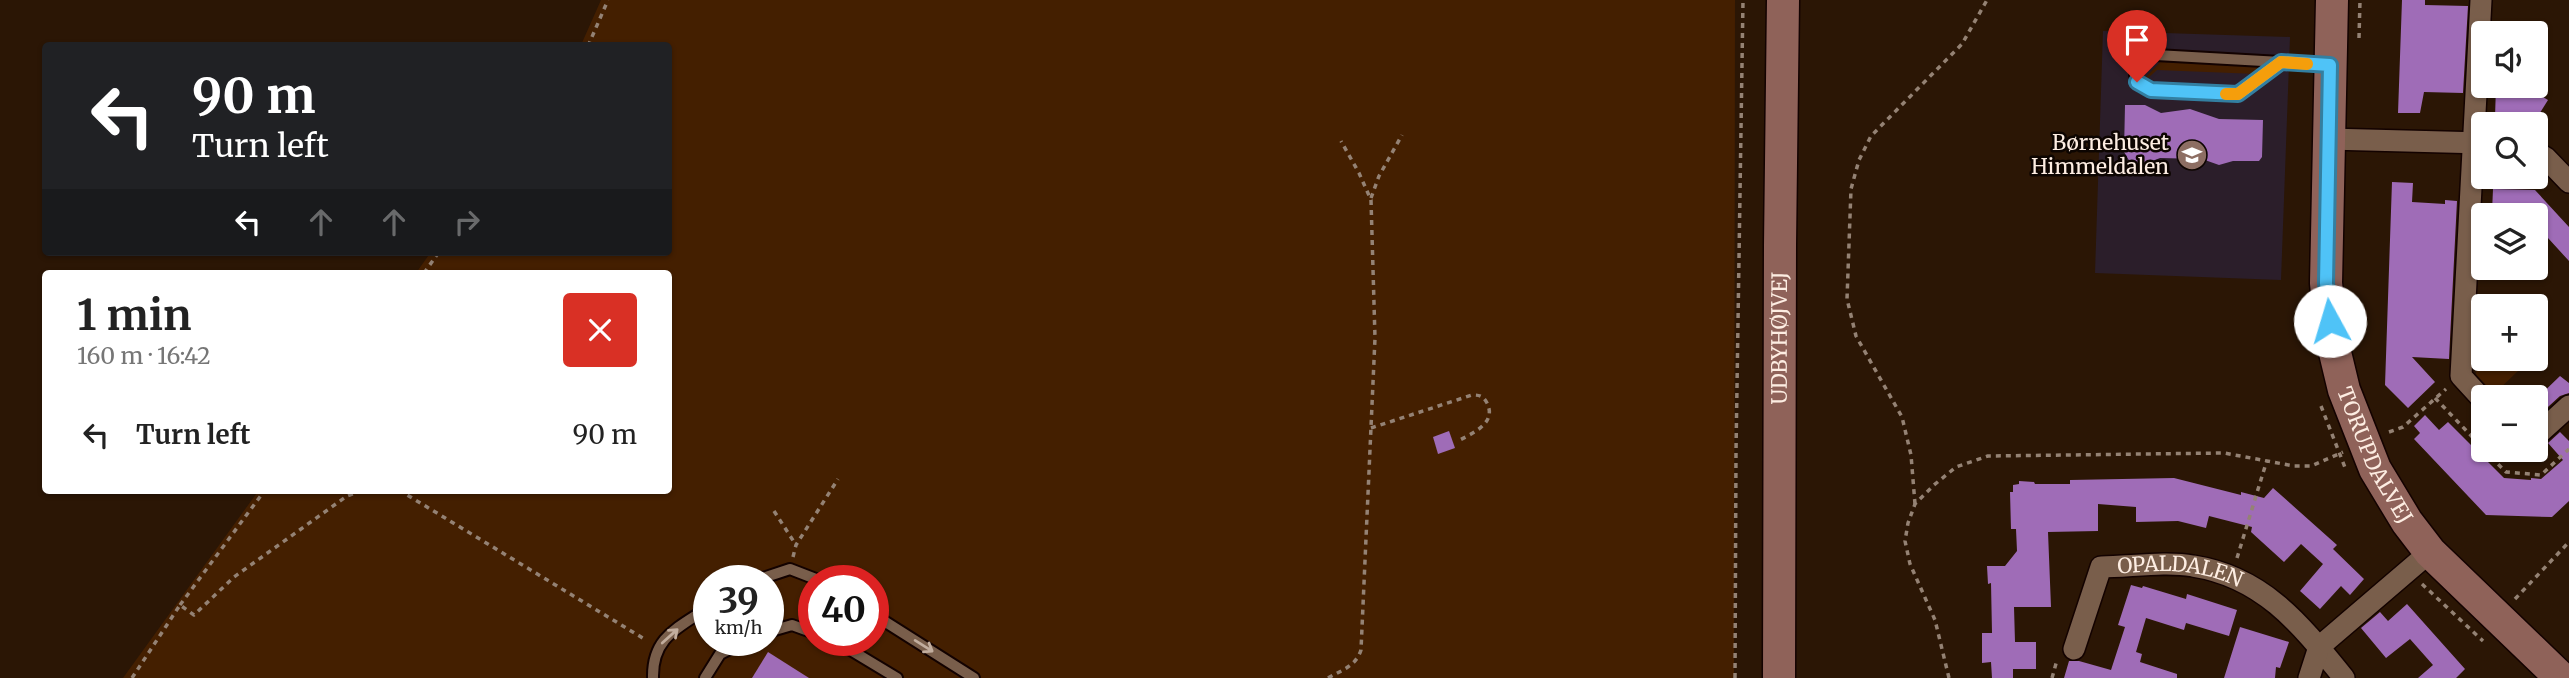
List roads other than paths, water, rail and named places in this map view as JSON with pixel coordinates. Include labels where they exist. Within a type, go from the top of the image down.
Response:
[{"type":"street","name":"UDBYHØJVEJ","points":[[1779,678],[1783,0]]},
{"type":"street","name":"TORUPDALVEJ","points":[[2332,0],[2326,283],[2332,340],[2344,390],[2377,433],[2389,495],[2430,552],[2561,678]]},
{"type":"street","points":[[2478,112],[2480,0]]},
{"type":"street","points":[[2328,139],[2471,142]]},
{"type":"street","points":[[2548,160],[2569,182]]},
{"type":"street","points":[[2471,387],[2461,376],[2475,189]]},
{"type":"street","points":[[2548,425],[2569,407]]},
{"type":"street","points":[[2309,678],[2319,647],[2430,552]]},
{"type":"street","name":"OPALDALEN","points":[[2074,649],[2101,567],[2190,565],[2232,575],[2271,597],[2319,647],[2344,678]]},
{"type":"lane","points":[[2281,62],[2238,94],[2151,90],[2142,87],[2135,75],[2143,61],[2156,55],[2281,62],[2330,65]]},
{"type":"lane","points":[[653,678],[657,647],[672,632],[693,618]]},
{"type":"lane","points":[[889,624],[974,678]]},
{"type":"lane","points":[[705,678],[719,656]]},
{"type":"lane","points":[[861,656],[897,678]]},
{"type":"place","name":"Børnehuset Himmeldalen","points":[[2192,155]]}]
